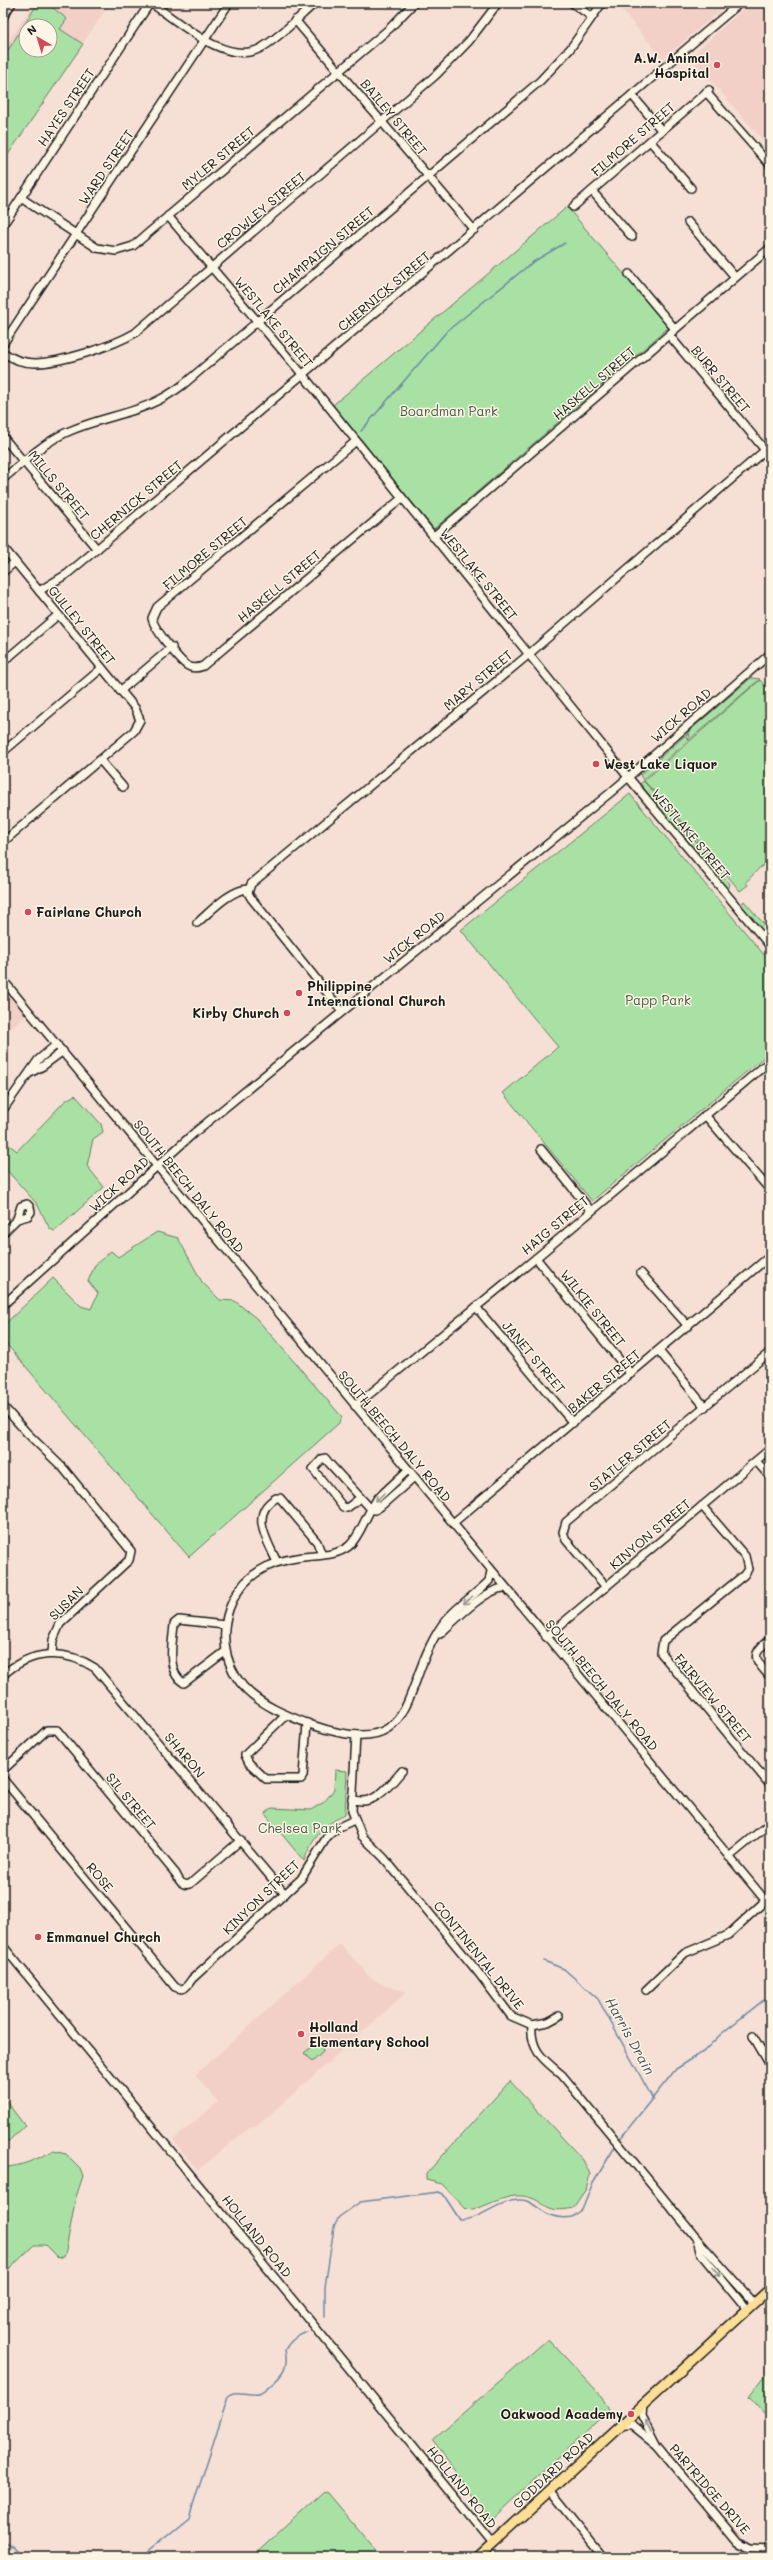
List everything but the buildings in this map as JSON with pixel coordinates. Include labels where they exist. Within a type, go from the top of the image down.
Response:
[{"type":"main road","name":"GODDARD ROAD","points":[[477,2557],[770,2289]]},
{"type":"street","points":[[150,3],[227,52],[249,52],[265,46],[314,3]]},
{"type":"street","name":"HAYES STREET","points":[[3,225],[150,3]]},
{"type":"street","name":"WARD STREET","points":[[3,344],[229,3]]},
{"type":"street","name":"MYLER STREET","points":[[21,198],[97,248],[121,250],[136,244],[390,28],[414,3]]},
{"type":"street","name":"CROWLEY STREET","points":[[3,352],[23,361],[44,363],[113,344],[141,328],[382,122],[452,60],[498,3]]},
{"type":"street","points":[[572,3],[592,18]]},
{"type":"street","name":"CHAMPAIGN STREET","points":[[3,478],[42,446],[65,433],[137,411],[164,399],[257,322],[548,72],[570,49],[602,3]]},
{"type":"street","name":"CHERNICK STREET","points":[[39,591],[67,574],[740,3]]},
{"type":"street","name":"BAILEY STREET","points":[[295,20],[474,230]]},
{"type":"street","name":"FILMORE STREET","points":[[573,206],[708,91],[770,165]]},
{"type":"street","points":[[632,95],[662,131]]},
{"type":"street","points":[[650,141],[691,188]]},
{"type":"street","points":[[592,191],[632,237]]},
{"type":"street","name":"WESTLAKE STREET","points":[[168,216],[303,375],[628,777],[770,946]]},
{"type":"street","points":[[688,222],[735,277]]},
{"type":"street","name":"HASKELL STREET","points":[[433,537],[770,248]]},
{"type":"street","points":[[629,274],[675,329]]},
{"type":"street","name":"BURR STREET","points":[[669,335],[768,451]]},
{"type":"street","name":"MILLS STREET","points":[[3,437],[97,548]]},
{"type":"street","name":"FILMORE STREET","points":[[172,647],[153,625],[153,614],[157,607],[356,441]]},
{"type":"street","name":"MARY STREET","points":[[197,923],[230,896],[240,890],[248,889],[253,882],[528,654],[768,451]]},
{"type":"street","name":"HASKELL STREET","points":[[172,647],[188,666],[196,668],[203,666],[402,498]]},
{"type":"street","name":"GULLEY STREET","points":[[3,547],[137,711],[140,720],[134,731],[100,760]]},
{"type":"street","points":[[3,572],[15,562]]},
{"type":"street","points":[[3,662],[58,615]]},
{"type":"street","points":[[120,691],[172,647]]},
{"type":"street","name":"WICK ROAD","points":[[3,1305],[156,1165],[628,777],[770,654]]},
{"type":"street","points":[[3,752],[102,668]]},
{"type":"street","points":[[3,842],[100,760],[123,787]]},
{"type":"street","points":[[248,889],[250,898],[342,1011]]},
{"type":"street","name":"SOUTH BEECH DALY ROAD","points":[[3,980],[453,1523],[505,1588],[768,1903]]},
{"type":"street","points":[[3,1110],[26,1075],[38,1060],[57,1044]]},
{"type":"street","points":[[26,1075],[43,1066],[63,1051]]},
{"type":"street","name":"HAIG STREET","points":[[355,1406],[536,1258],[705,1115],[769,1065]]},
{"type":"street","points":[[705,1115],[770,1190]]},
{"type":"street","points":[[541,1149],[591,1210]]},
{"type":"street","points":[[3,1233],[17,1219]]},
{"type":"street","name":"BAKER STREET","points":[[453,1523],[770,1256]]},
{"type":"street","name":"WILKIE STREET","points":[[536,1258],[631,1374]]},
{"type":"street","points":[[641,1273],[688,1326]]},
{"type":"street","name":"JANET STREET","points":[[476,1307],[573,1423]]},
{"type":"street","points":[[659,1351],[705,1407]]},
{"type":"street","name":"STATLER STREET","points":[[606,1587],[566,1540],[563,1532],[565,1525],[770,1352]]},
{"type":"street","name":"SUSAN","points":[[3,1406],[26,1433],[64,1468],[129,1548],[131,1555],[126,1563],[60,1624],[53,1640],[52,1654]]},
{"type":"street","name":"KINYON STREET","points":[[546,1637],[770,1449]]},
{"type":"street","points":[[360,1498],[347,1508],[343,1507],[313,1469],[314,1466],[325,1458],[370,1509],[375,1510],[382,1506],[414,1477]]},
{"type":"street","points":[[756,1461],[770,1477]]},
{"type":"street","points":[[408,1470],[377,1499],[370,1509],[358,1534],[349,1546],[334,1553],[277,1562],[261,1569],[241,1587],[229,1608],[225,1625],[226,1650],[234,1672],[248,1691],[286,1715],[308,1723],[338,1732],[356,1735],[366,1735],[380,1731],[400,1717],[409,1702],[426,1655],[436,1637],[449,1617],[489,1581],[491,1571]]},
{"type":"street","points":[[277,1562],[263,1533],[261,1519],[264,1508],[276,1498],[280,1498],[317,1542],[322,1555]]},
{"type":"street","name":"FAIRVIEW STREET","points":[[702,1506],[745,1556],[748,1569],[744,1575],[663,1641],[661,1653],[770,1785]]},
{"type":"street","points":[[436,1637],[493,1589],[505,1588]]},
{"type":"street","points":[[225,1625],[179,1620],[174,1624],[172,1661],[174,1672],[184,1683],[226,1650]]},
{"type":"street","points":[[770,1639],[759,1648],[756,1656],[759,1666],[770,1677]]},
{"type":"street","points":[[3,1675],[24,1660],[52,1654]]},
{"type":"street","name":"SHARON","points":[[52,1654],[75,1658],[95,1668],[104,1677],[285,1894]]},
{"type":"street","points":[[286,1715],[246,1755],[249,1763],[266,1779],[301,1779],[304,1776],[308,1723]]},
{"type":"street","name":"SIL STREET","points":[[3,1770],[48,1730],[57,1730],[176,1874],[179,1881],[185,1885],[190,1884],[240,1840]]},
{"type":"street","name":"CONTINENTAL DRIVE","points":[[356,1735],[352,1799],[354,1820],[362,1836],[384,1858],[477,1971],[506,2012],[516,2020],[532,2025]]},
{"type":"street","points":[[352,1799],[359,1802],[368,1801],[386,1790],[402,1771]]},
{"type":"street","name":"ROSE","points":[[3,1779],[175,1987],[180,1989]]},
{"type":"street","name":"KINYON STREET","points":[[180,1989],[187,1987],[192,1979],[305,1874],[327,1837],[337,1828],[354,1820]]},
{"type":"street","points":[[729,1857],[770,1823]]},
{"type":"street","points":[[646,1990],[685,1954],[728,1935],[768,1903]]},
{"type":"street","name":"HOLLAND ROAD","points":[[3,1946],[492,2543]]},
{"type":"street","points":[[560,2016],[548,2022],[532,2025],[532,2041],[537,2054],[562,2076],[697,2239],[750,2306]]},
{"type":"street","points":[[753,2036],[770,2065]]},
{"type":"street","points":[[643,2404],[642,2416],[657,2445]]},
{"type":"street","points":[[620,2425],[632,2425],[657,2445]]},
{"type":"street","name":"PARTRIDGE DRIVE","points":[[657,2445],[738,2542],[749,2548],[770,2549]]},
{"type":"street","points":[[550,2490],[604,2557]]},
{"type":"shaded area","points":[[34,3],[110,3],[27,126],[3,111],[3,50],[18,27],[18,58],[58,58],[58,18],[24,18]]},
{"type":"shaded area","points":[[616,3],[729,3],[663,59]]},
{"type":"shaded area","points":[[750,3],[770,3],[770,148],[690,57]]},
{"type":"shaded area","points":[[3,988],[26,1016],[3,1035]]},
{"type":"shaded area","name":"Holland Elementary School","points":[[340,1944],[370,1977],[383,1985],[407,1992],[256,2127],[249,2128],[198,2170],[173,2140],[218,2102],[195,2075]]},
{"type":"green space","points":[[38,3],[55,3],[52,7],[67,19],[60,29],[83,44],[3,162],[3,58],[18,34],[18,58],[58,58],[58,18],[28,18]]},
{"type":"green space","name":"Boardman Park","points":[[567,207],[669,327],[434,529],[333,405]]},
{"type":"green space","points":[[751,678],[760,679],[689,740],[688,732]]},
{"type":"green space","points":[[760,680],[770,692],[770,862],[756,871],[746,882],[748,885],[740,891],[674,812],[644,781]]},
{"type":"green space","points":[[688,733],[686,737],[689,740],[643,780],[640,775]]},
{"type":"green space","points":[[643,781],[673,812],[730,884],[728,890],[640,784]]},
{"type":"green space","name":"Papp Park","points":[[630,794],[770,962],[770,1052],[592,1201],[503,1093],[558,1047],[461,930]]},
{"type":"green space","points":[[744,901],[770,931],[770,940],[741,905]]},
{"type":"green space","points":[[75,1095],[101,1124],[103,1132],[93,1139],[87,1166],[104,1187],[55,1231],[50,1229],[37,1204],[3,1166],[3,1140],[17,1151],[65,1101]]},
{"type":"green space","points":[[157,1232],[178,1238],[202,1282],[220,1300],[235,1301],[257,1319],[342,1417],[339,1423],[189,1557],[3,1340],[3,1326],[53,1278],[81,1306],[91,1309],[98,1293],[88,1281],[95,1265],[111,1251],[118,1257]]},
{"type":"green space","name":"Chelsea Park","points":[[335,1770],[347,1771],[345,1815],[330,1823],[319,1833],[304,1861],[265,1814],[272,1808],[311,1810],[324,1802],[334,1790]]},
{"type":"green space","points":[[318,2041],[321,2042],[323,2052],[312,2062],[304,2053]]},
{"type":"green space","points":[[510,2081],[583,2160],[590,2174],[586,2189],[573,2208],[556,2210],[531,2198],[517,2196],[504,2198],[473,2210],[466,2209],[442,2184],[426,2180],[426,2174]]},
{"type":"green space","points":[[3,2097],[25,2126],[3,2146]]},
{"type":"green space","points":[[53,2151],[66,2154],[80,2168],[83,2176],[76,2197],[65,2255],[58,2258],[45,2245],[34,2245],[3,2275],[3,2167],[23,2164]]},
{"type":"green space","points":[[548,2339],[598,2392],[609,2410],[491,2520],[432,2440]]},
{"type":"green space","points":[[770,2369],[770,2421],[749,2397]]},
{"type":"green space","points":[[324,2491],[328,2493],[382,2557],[252,2557]]},
{"type":"waterway","points":[[361,431],[447,331],[533,262],[565,243]]},
{"type":"waterway","name":"Harris Drain","points":[[544,1961],[564,1969],[598,1999],[653,2099]]},
{"type":"waterway","points":[[619,2140],[676,2069],[703,2052],[721,2034],[770,1995]]},
{"type":"waterway","points":[[325,2317],[325,2287],[334,2227],[339,2217],[360,2202],[439,2192],[443,2194],[460,2220],[476,2217],[497,2206],[521,2200],[532,2203],[547,2214],[562,2218],[572,2217],[582,2210],[592,2185],[616,2145]]},
{"type":"waterway","points":[[141,2557],[189,2518],[228,2397],[234,2393],[262,2393],[282,2374],[286,2361],[285,2350],[289,2344],[294,2339],[307,2332]]},
{"type":"waterway","points":[[3,2541],[13,2547],[23,2557]]},
{"type":"railway","points":[[3,14],[10,3]]},
{"type":"railway","points":[[3,25],[17,3]]},
{"type":"place","name":"A.W. Animal Hospital","points":[[717,65]]},
{"type":"place","name":"West Lake Liquor","points":[[596,764]]},
{"type":"place","name":"Fairlane Church","points":[[28,912]]},
{"type":"place","name":"Philippine International Church","points":[[299,993]]},
{"type":"place","name":"Kirby Church","points":[[287,1013]]},
{"type":"place","name":"Emmanuel Church","points":[[38,1937]]},
{"type":"place","name":"Holland Elementary School","points":[[301,2034]]},
{"type":"place","name":"Oakwood Academy","points":[[631,2414]]}]
